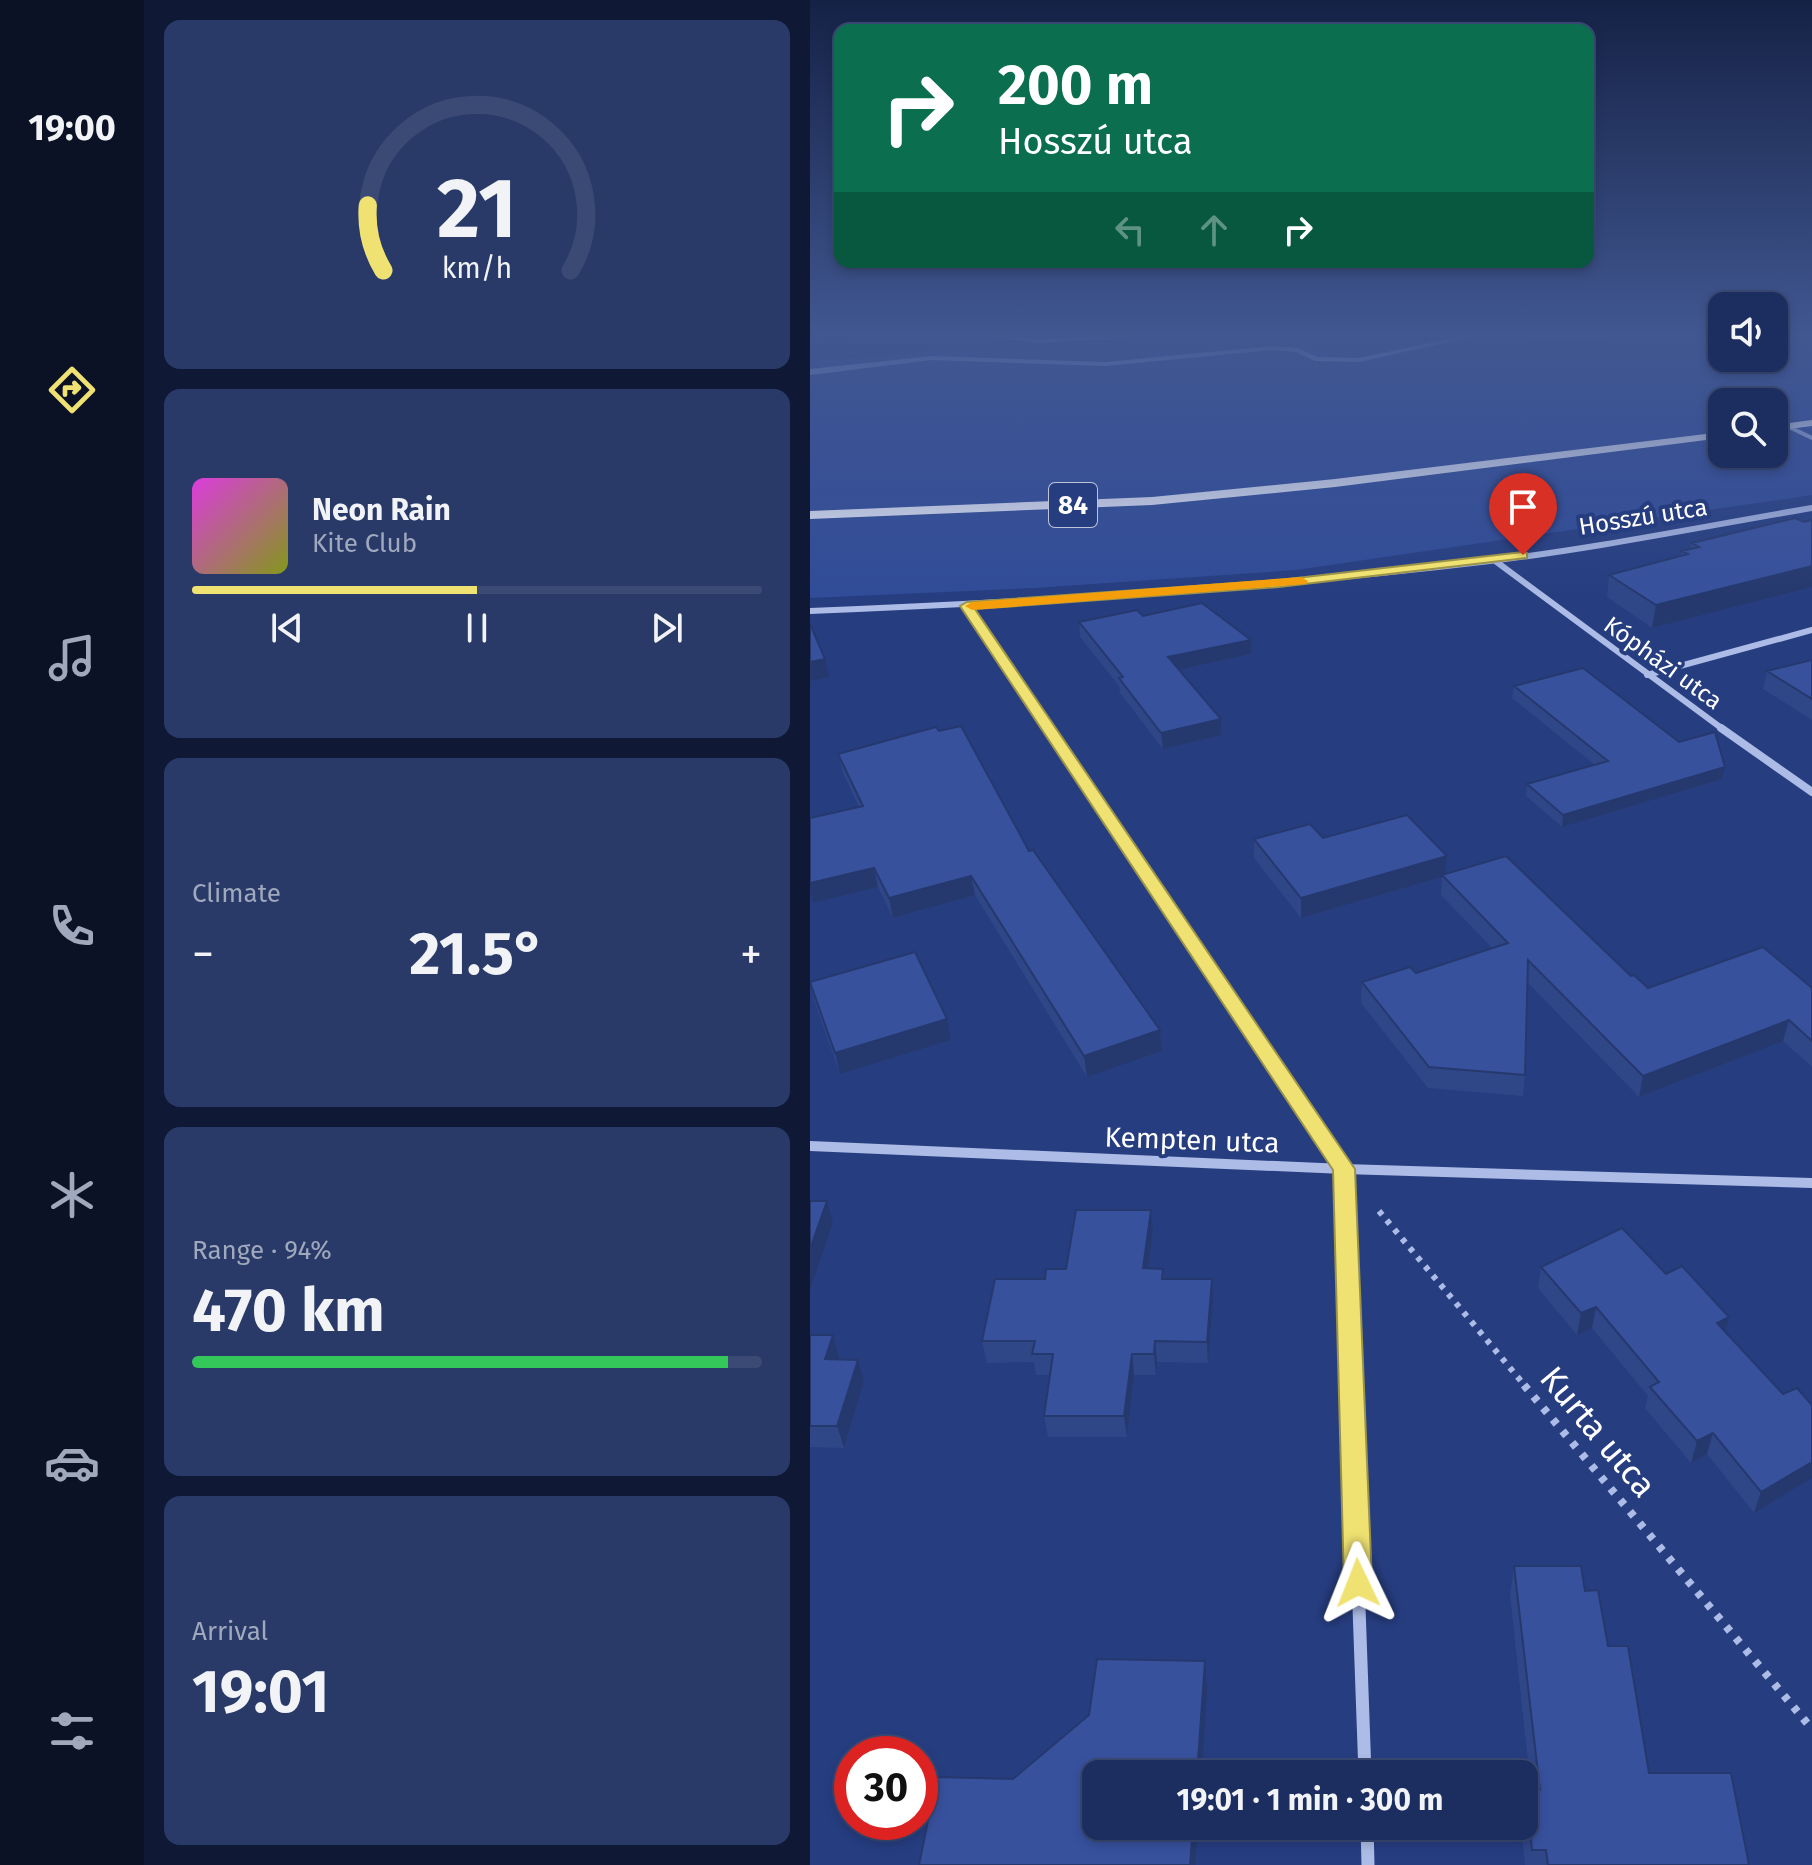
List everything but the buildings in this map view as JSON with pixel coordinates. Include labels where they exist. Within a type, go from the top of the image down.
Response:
[{"type":"main road","points":[[1788,426],[1812,423]]},
{"type":"main road","name":"84","points":[[810,515],[1152,501],[1351,482],[1708,437]]},
{"type":"street","points":[[1788,430],[1812,438]]},
{"type":"street","name":"Hosszú utca","points":[[810,611],[967,606],[1279,583],[1494,560],[1812,508]]},
{"type":"street","name":"Kópházi utca","points":[[1494,560],[1647,675],[1812,792]]},
{"type":"street","points":[[967,606],[1344,1169],[1365,1760]]},
{"type":"street","points":[[1647,675],[1812,630]]},
{"type":"street","name":"Kempten utca","points":[[810,1146],[1344,1169],[1812,1183]]},
{"type":"street","points":[[1367,1840],[1368,1865]]},
{"type":"path","name":"Kurta utca","points":[[1344,1169],[1812,1729]]},
{"type":"shaded area","points":[[810,423],[1708,423],[1708,468],[1788,468],[1788,423],[1812,423],[1812,495],[1296,570],[1034,588],[810,598]]},
{"type":"slow traffic","points":[[972,606],[1301,581]]},
{"type":"route","points":[[1358,1583],[1344,1169],[967,606],[1279,583],[1523,555]]}]
